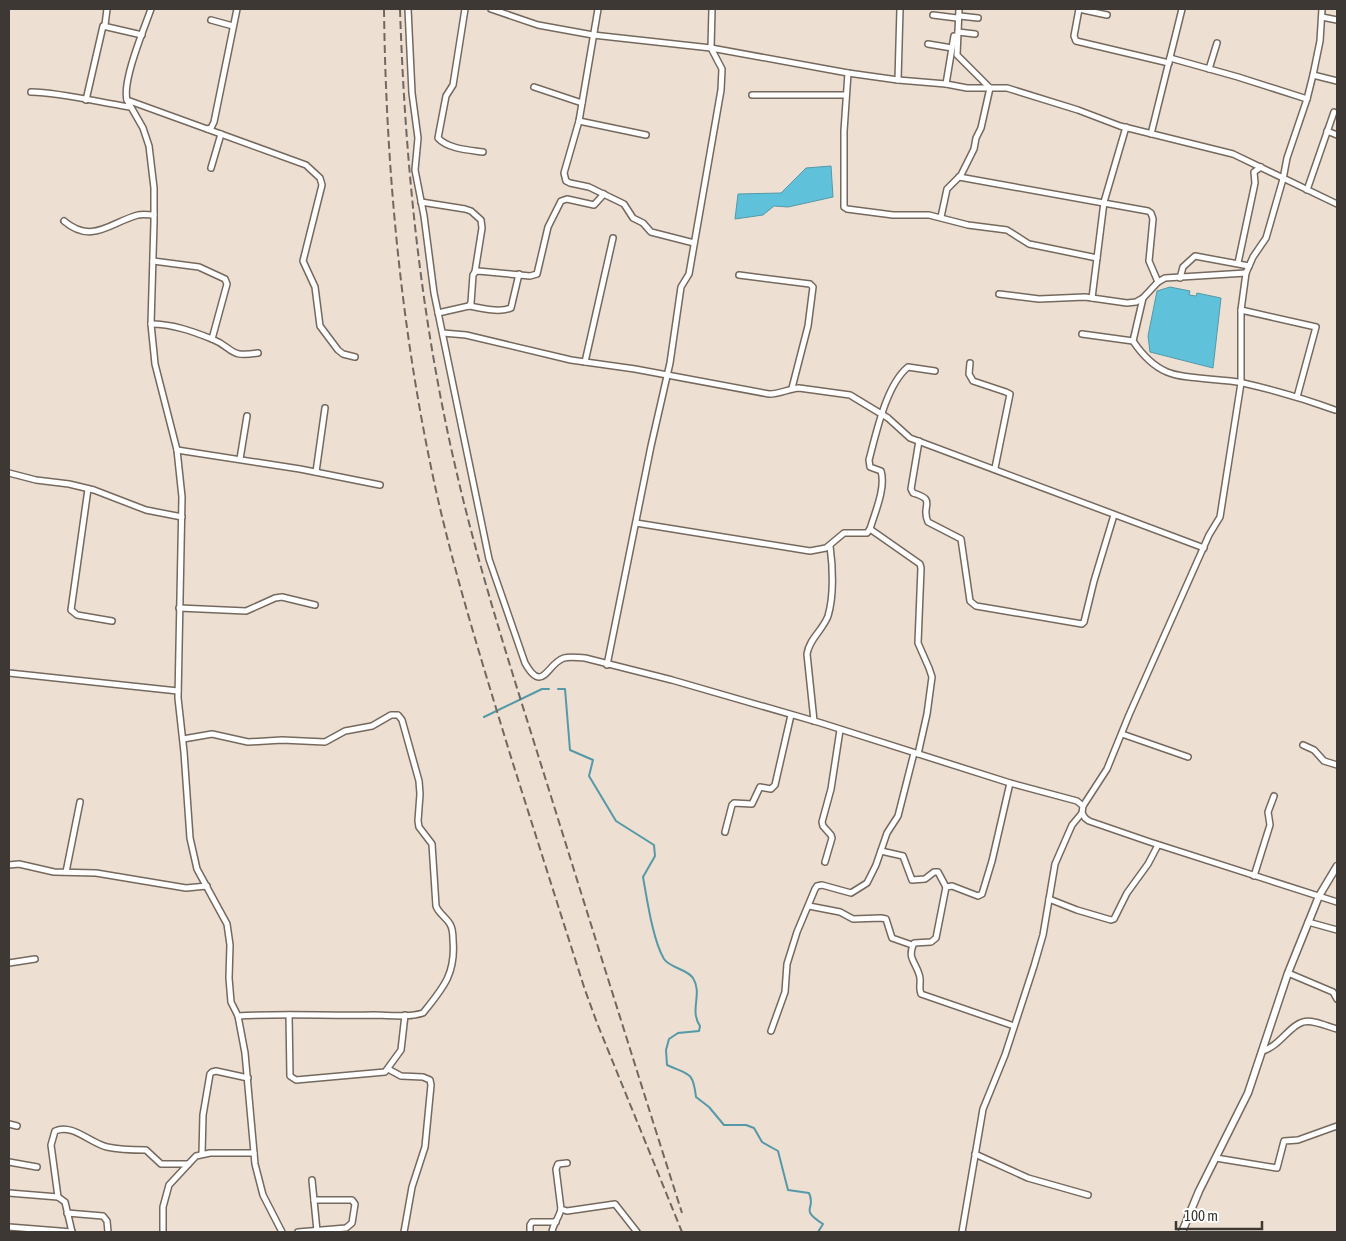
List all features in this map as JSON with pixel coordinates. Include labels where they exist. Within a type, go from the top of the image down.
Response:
[{"type":"street","points":[[86,100],[108,9]]},
{"type":"street","points":[[151,9],[128,80],[126,94],[130,107],[143,128],[148,141],[154,188],[151,324],[155,364],[177,450],[182,497],[178,691],[190,838],[198,869],[227,924],[230,945],[229,978],[231,1002],[238,1016],[245,1053],[255,1164],[263,1195],[282,1232]]},
{"type":"street","points":[[206,129],[211,128],[214,122],[237,9]]},
{"type":"street","points":[[408,9],[412,94],[418,138],[415,170],[424,216],[434,293],[489,559],[525,664],[531,674],[536,677],[546,674],[563,658],[585,658],[672,680],[814,721],[1010,783],[1077,801],[1083,806]]},
{"type":"street","points":[[466,9],[453,85],[446,96],[438,138],[457,148],[483,152]]},
{"type":"street","points":[[491,9],[538,25],[593,35],[711,48],[848,73],[898,80],[946,84],[967,88],[1008,88],[1126,127],[1233,154],[1337,204]]},
{"type":"street","points":[[598,9],[579,121],[564,177],[570,183],[589,187],[624,204],[632,218],[642,223],[651,232],[694,243]]},
{"type":"street","points":[[607,665],[668,375],[681,287],[688,277],[722,82],[722,69],[711,48],[712,9]]},
{"type":"street","points":[[898,80],[900,9]]},
{"type":"street","points":[[946,84],[959,9]]},
{"type":"street","points":[[1107,15],[1079,9],[1074,36],[1076,41],[1209,69],[1307,100]]},
{"type":"street","points":[[1151,134],[1182,9]]},
{"type":"street","points":[[962,1232],[983,1109],[990,1097],[1043,936],[1056,864],[1072,825],[1082,813],[1083,806],[1102,780],[1204,548],[1220,517],[1241,383],[1241,310],[1246,273],[1266,238],[1283,179],[1286,158],[1307,100],[1320,41],[1322,9]]},
{"type":"street","points":[[933,15],[978,18]]},
{"type":"street","points":[[958,17],[957,55],[990,88]]},
{"type":"street","points":[[1322,18],[1337,20]]},
{"type":"street","points":[[211,20],[233,26]]},
{"type":"street","points":[[105,25],[142,35]]},
{"type":"street","points":[[958,32],[975,34]]},
{"type":"street","points":[[1209,69],[1218,43]]},
{"type":"street","points":[[928,44],[952,48]]},
{"type":"street","points":[[848,73],[844,132],[844,207],[893,215],[930,215],[968,225],[1006,230],[1029,244],[1097,258]]},
{"type":"street","points":[[1314,75],[1337,80]]},
{"type":"street","points":[[534,87],[582,103]]},
{"type":"street","points":[[941,217],[947,189],[959,178],[974,149],[990,88]]},
{"type":"street","points":[[31,92],[53,93],[130,107]]},
{"type":"street","points":[[752,95],[846,95]]},
{"type":"street","points":[[127,100],[306,165],[320,178],[322,185],[303,262],[315,287],[320,326],[338,350],[355,357]]},
{"type":"street","points":[[1307,190],[1334,112]]},
{"type":"street","points":[[579,121],[646,135]]},
{"type":"street","points":[[1092,298],[1104,202],[1126,127]]},
{"type":"street","points":[[1327,131],[1337,135]]},
{"type":"street","points":[[211,168],[221,134]]},
{"type":"street","points":[[1238,263],[1255,183],[1254,172],[1261,167]]},
{"type":"street","points":[[959,178],[1148,211],[1153,219],[1150,261],[1158,282]]},
{"type":"street","points":[[475,272],[478,270],[537,274],[548,227],[561,201],[567,199],[594,205],[604,194]]},
{"type":"street","points":[[421,202],[465,209],[471,211],[481,220],[482,228],[469,306]]},
{"type":"street","points":[[64,221],[77,230],[96,232],[140,215],[154,215]]},
{"type":"street","points":[[586,362],[613,238]]},
{"type":"street","points":[[1180,278],[1183,267],[1194,256],[1249,266]]},
{"type":"street","points":[[153,261],[199,267],[225,279],[226,284],[212,339]]},
{"type":"street","points":[[999,294],[1039,299],[1092,298],[1136,302],[1144,298],[1158,282],[1165,278],[1246,273]]},
{"type":"street","points":[[438,313],[469,306],[492,309],[511,308],[519,274]]},
{"type":"street","points":[[739,275],[810,284],[814,287],[808,326],[792,388]]},
{"type":"street","points":[[1133,341],[1144,298]]},
{"type":"street","points":[[1241,310],[1316,327],[1297,397]]},
{"type":"street","points":[[151,324],[171,325],[212,339],[235,354],[245,356],[258,353]]},
{"type":"street","points":[[443,333],[466,335],[586,362],[769,394],[784,393],[792,388],[798,388],[850,395],[892,420],[906,435],[919,441],[1204,548]]},
{"type":"street","points":[[1082,334],[1133,341],[1150,360],[1168,372],[1241,383],[1297,397],[1335,410]]},
{"type":"street","points":[[970,363],[969,374],[973,381],[1010,394],[995,468]]},
{"type":"street","points":[[636,523],[810,551],[830,546],[844,532],[868,533],[881,489],[882,474],[878,469],[870,467],[869,460],[881,414],[893,387],[908,367],[935,371]]},
{"type":"street","points":[[316,472],[325,408]]},
{"type":"street","points":[[240,459],[247,416]]},
{"type":"street","points":[[919,441],[911,489],[912,493],[924,496],[927,499],[926,518],[928,522],[962,539],[970,601],[976,606],[1082,624],[1114,515]]},
{"type":"street","points":[[177,450],[316,472],[380,485]]},
{"type":"street","points":[[9,473],[36,480],[69,484],[146,510],[182,517]]},
{"type":"street","points":[[88,489],[71,610],[77,615],[112,620]]},
{"type":"street","points":[[771,1031],[786,987],[787,964],[797,932],[816,889],[819,885],[851,893],[864,886],[876,865],[887,833],[900,810],[927,714],[932,678],[930,668],[918,643],[920,564],[870,529]]},
{"type":"street","points":[[814,721],[807,654],[809,645],[828,615],[833,578],[830,546]]},
{"type":"street","points":[[179,608],[246,611],[275,598],[282,597],[315,605]]},
{"type":"street","points":[[9,673],[178,691]]},
{"type":"street","points":[[183,739],[212,734],[248,742],[282,740],[319,743],[325,742],[344,731],[372,726],[391,714],[398,716],[402,720],[419,781],[419,827],[432,844],[436,906],[450,924],[454,954],[444,987],[423,1012],[405,1015],[290,1014],[238,1016]]},
{"type":"street","points":[[725,832],[734,803],[752,804],[760,787],[770,789],[775,785],[792,715]]},
{"type":"street","points":[[825,862],[832,838],[823,826],[822,818],[831,789],[840,730]]},
{"type":"street","points":[[1122,734],[1188,757]]},
{"type":"street","points":[[1303,746],[1314,750],[1324,761],[1337,766]]},
{"type":"street","points":[[946,887],[952,886],[978,896],[982,894],[992,861],[1010,783]]},
{"type":"street","points":[[1254,876],[1270,825],[1268,812],[1274,796]]},
{"type":"street","points":[[66,872],[80,802]]},
{"type":"street","points":[[1082,813],[1089,821],[1337,902]]},
{"type":"street","points":[[1049,899],[1077,910],[1110,920],[1114,919],[1127,893],[1148,864],[1158,845]]},
{"type":"street","points":[[880,851],[903,856],[912,880],[925,879],[934,872],[938,872],[946,887],[936,938],[931,942],[916,942],[912,945]]},
{"type":"street","points":[[9,865],[19,864],[54,872],[96,873],[186,888],[207,886]]},
{"type":"street","points":[[1182,1232],[1248,1093],[1288,972],[1319,896],[1337,866]]},
{"type":"street","points":[[809,906],[840,912],[853,919],[886,919],[892,938],[912,945]]},
{"type":"street","points":[[1308,922],[1337,930]]},
{"type":"street","points":[[912,945],[911,960],[919,973],[919,989],[922,994],[1014,1026]]},
{"type":"street","points":[[9,963],[35,959]]},
{"type":"street","points":[[1288,972],[1333,992],[1337,999]]},
{"type":"street","points":[[290,1014],[290,1076],[296,1080],[380,1074],[388,1069],[401,1050],[405,1015]]},
{"type":"street","points":[[1262,1051],[1273,1046],[1300,1022],[1337,1029]]},
{"type":"street","points":[[388,1069],[405,1076],[423,1077],[430,1080],[431,1085],[426,1140],[412,1188],[404,1232]]},
{"type":"street","points":[[202,1154],[203,1115],[210,1074],[216,1071],[248,1078]]},
{"type":"street","points":[[9,1124],[17,1126]]},
{"type":"street","points":[[1216,1158],[1277,1168],[1284,1141],[1298,1140],[1337,1126]]},
{"type":"street","points":[[58,1197],[51,1145],[55,1132],[58,1130],[68,1130],[109,1148],[146,1150],[161,1164],[188,1164]]},
{"type":"street","points":[[163,1232],[163,1207],[169,1185],[196,1156],[202,1154],[254,1153]]},
{"type":"street","points":[[975,1154],[1028,1178],[1088,1195]]},
{"type":"street","points":[[9,1162],[36,1167]]},
{"type":"street","points":[[552,1232],[561,1209],[556,1169],[558,1164],[567,1163]]},
{"type":"street","points":[[312,1180],[317,1231]]},
{"type":"street","points":[[9,1193],[58,1197],[65,1202],[72,1232],[9,1227]]},
{"type":"street","points":[[298,1232],[349,1227],[352,1223],[355,1204],[352,1200],[314,1200]]},
{"type":"street","points":[[561,1209],[567,1211],[615,1204],[637,1232]]},
{"type":"street","points":[[67,1213],[102,1216],[107,1221],[108,1232]]},
{"type":"street","points":[[530,1232],[532,1222],[556,1222]]},
{"type":"water","points":[[831,166],[833,197],[788,207],[774,206],[763,215],[735,219],[738,194],[781,193],[806,168]]},
{"type":"water","points":[[1170,287],[1190,291],[1189,295],[1196,296],[1197,293],[1221,298],[1213,368],[1150,352],[1148,336],[1157,291]]},
{"type":"waterway","points":[[484,717],[542,689],[549,689]]},
{"type":"waterway","points":[[558,689],[565,689],[570,750],[593,760],[589,776],[616,821],[654,845],[655,856],[643,877],[657,942],[664,959],[674,967],[687,972],[696,984],[696,1014],[700,1026],[699,1031],[678,1033],[669,1039],[666,1050],[667,1065],[689,1075],[693,1082],[696,1097],[709,1107],[724,1125],[746,1125],[754,1128],[762,1142],[778,1151],[788,1190],[809,1193],[811,1215],[823,1224],[818,1232]]},
{"type":"railway","points":[[384,9],[388,129],[404,309],[423,427],[443,520],[460,587],[510,754],[585,990],[682,1232]]},
{"type":"railway","points":[[400,9],[410,180],[416,236],[432,349],[454,461],[498,626],[682,1213]]}]
